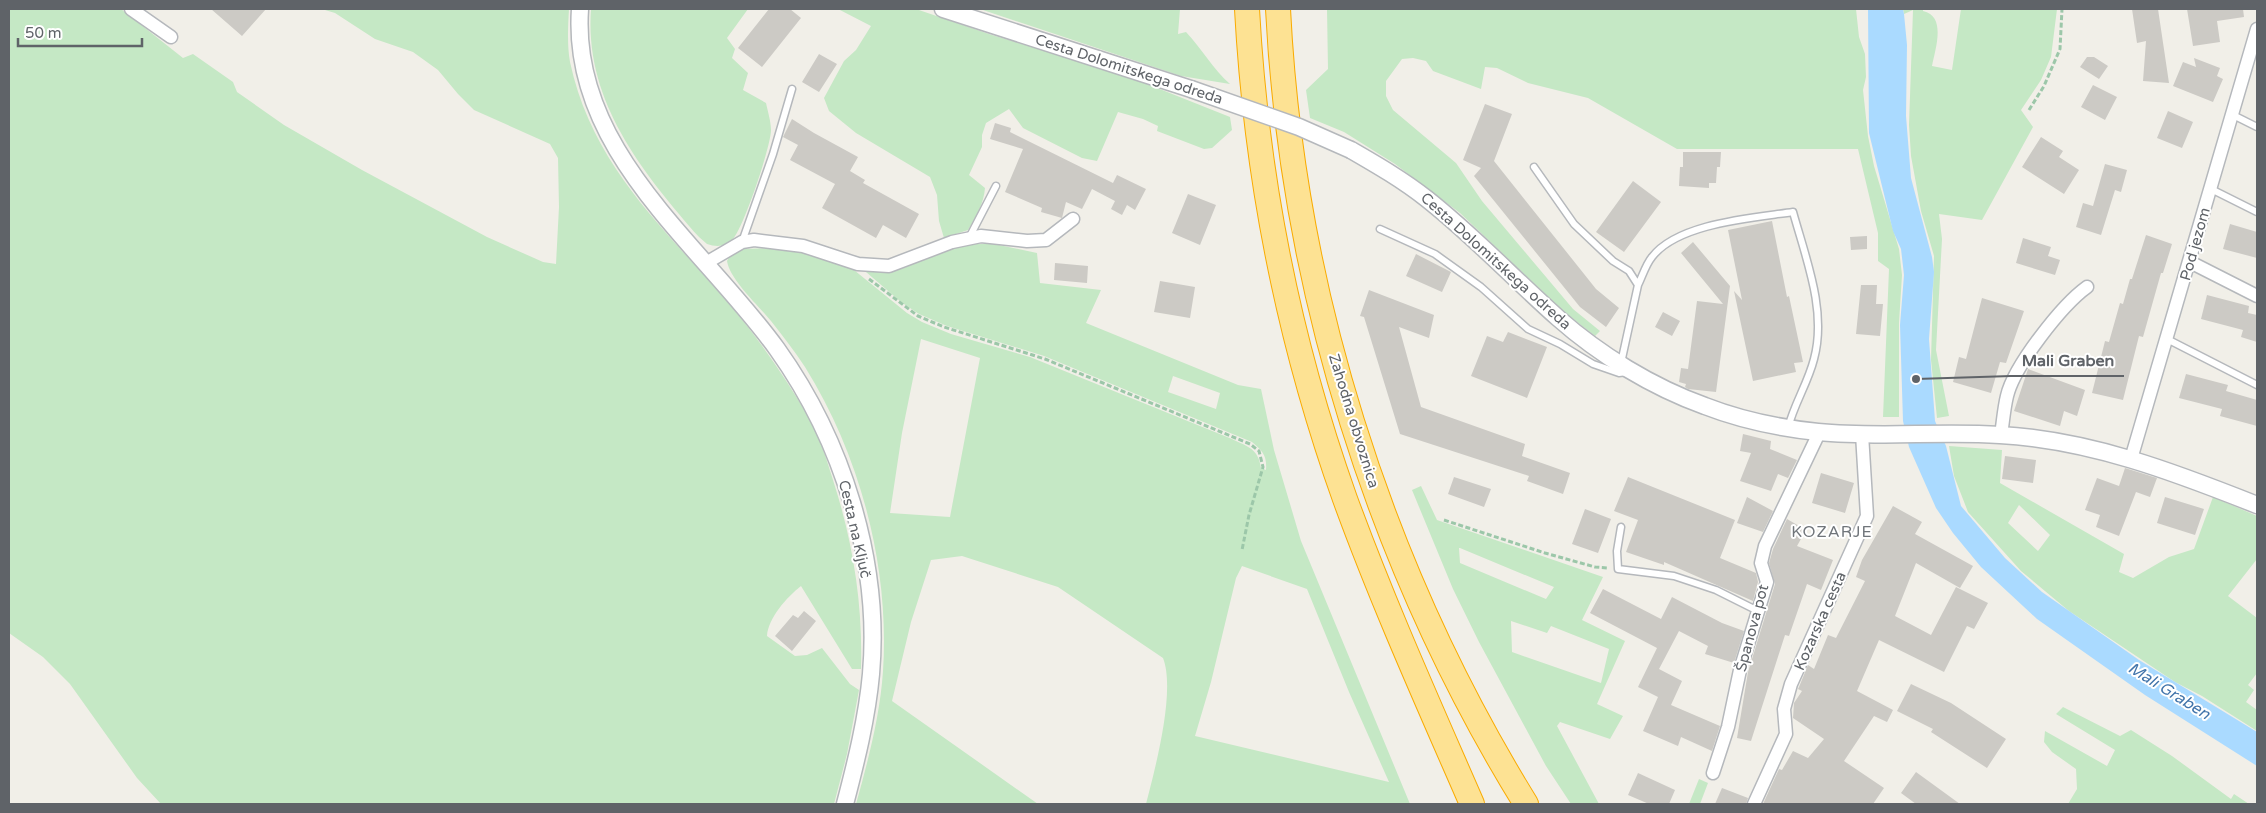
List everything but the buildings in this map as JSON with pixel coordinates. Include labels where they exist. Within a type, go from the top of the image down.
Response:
[{"type":"highway","name":"Zahodna obvoznica","points":[[1247,9],[1252,80],[1268,198],[1305,372],[1331,456],[1361,541],[1470,802]]},
{"type":"highway","name":"Zahodna obvoznica","points":[[1278,9],[1287,119],[1301,210],[1319,297],[1354,425],[1383,510],[1416,593],[1474,714],[1526,804]]},
{"type":"street","points":[[131,9],[171,37]]},
{"type":"street","name":"Cesta na Ključ","points":[[580,9],[583,62],[593,98],[606,131],[630,170],[659,210],[759,326],[792,371],[829,439],[851,499],[870,599],[872,639],[871,674],[867,704],[845,804]]},
{"type":"street","name":"Cesta Dolomitskega odreda","points":[[943,9],[1191,89],[1299,127],[1351,150],[1397,177],[1429,200],[1466,231],[1561,321],[1628,368],[1658,386],[1704,406],[1726,414],[1788,428],[1819,432],[2002,435],[2055,441],[2131,459],[2170,471],[2257,505]]},
{"type":"street","name":"Pod jezom","points":[[2131,459],[2257,29]]},
{"type":"street","points":[[706,263],[742,242],[754,240],[803,246],[853,262],[889,266],[969,238],[981,236],[1027,241],[1046,240],[1073,219]]},
{"type":"street","points":[[2190,262],[2257,296]]},
{"type":"street","points":[[2002,435],[2007,394],[2019,368],[2074,296],[2088,287]]},
{"type":"street","name":"Španova pot","points":[[1713,773],[1728,727],[1740,670],[1767,582],[1761,563],[1765,546],[1819,432]]},
{"type":"street","name":"Kozarska cesta","points":[[1754,804],[1786,734],[1784,709],[1791,684],[1867,516],[1862,434]]},
{"type":"lane","points":[[742,242],[773,154],[792,89]]},
{"type":"lane","points":[[2233,115],[2257,128]]},
{"type":"lane","points":[[1534,167],[1574,224],[1613,261],[1629,271],[1638,285]]},
{"type":"lane","points":[[969,238],[996,186]]},
{"type":"lane","points":[[2211,189],[2257,212]]},
{"type":"lane","points":[[1380,229],[1436,254],[1481,287],[1528,329],[1560,344],[1593,364],[1618,373],[1628,368],[1638,285],[1652,257],[1675,238],[1732,220],[1793,212],[1814,287],[1819,318],[1814,359],[1792,410],[1788,428]]},
{"type":"lane","points":[[2167,339],[2257,385]]},
{"type":"lane","points":[[1621,527],[1617,551],[1618,569],[1674,576],[1716,590],[1758,611]]},
{"type":"path","points":[[2029,110],[2044,86],[2060,49],[2062,9]]},
{"type":"path","points":[[853,262],[866,276],[918,316],[944,327],[1045,359],[1250,444],[1259,451],[1263,467],[1249,515],[1242,550]]},
{"type":"path","points":[[1444,520],[1545,553],[1595,567],[1618,569]]},
{"type":"green space","points":[[9,9],[121,9],[183,58],[193,54],[233,82],[237,92],[284,125],[362,170],[487,237],[543,262],[556,264],[559,207],[558,158],[550,144],[474,110],[438,70],[413,52],[375,39],[335,13],[325,10],[279,9],[569,9],[568,42],[570,62],[580,98],[594,132],[631,191],[759,341],[808,416],[825,455],[840,503],[855,573],[860,621],[861,669],[852,669],[801,586],[779,608],[768,629],[767,636],[795,656],[807,655],[822,648],[850,684],[859,690],[847,754],[834,804],[161,804],[137,778],[70,684],[43,657],[9,633]]},
{"type":"green space","points":[[591,9],[748,9],[727,38],[735,49],[732,58],[748,73],[743,90],[766,103],[771,130],[756,187],[743,221],[732,240],[726,244],[720,246],[710,245],[699,237],[638,161],[621,134],[607,105],[597,74],[591,43]]},
{"type":"green space","points":[[838,9],[916,9],[992,35],[1122,74],[1230,117],[1232,130],[1212,148],[1204,149],[1157,131],[1158,126],[1143,119],[1118,112],[1097,161],[1082,158],[1023,128],[1009,109],[986,123],[982,135],[982,147],[969,175],[985,188],[977,215],[968,230],[944,238],[939,221],[937,195],[930,177],[856,133],[829,111],[824,98],[844,61],[856,50],[871,26]]},
{"type":"green space","points":[[980,9],[1180,9],[1178,34],[1186,32],[1230,84],[1181,76]]},
{"type":"green space","points":[[1327,9],[1856,9],[1859,37],[1865,54],[1866,77],[1863,90],[1868,136],[1874,166],[1899,249],[1902,275],[1899,323],[1899,417],[1883,417],[1889,269],[1878,261],[1878,233],[1858,149],[1677,149],[1588,98],[1528,83],[1497,68],[1485,67],[1481,89],[1433,71],[1426,61],[1413,58],[1402,59],[1386,81],[1386,96],[1393,110],[1456,163],[1482,201],[1573,309],[1600,331],[1595,336],[1563,311],[1460,213],[1395,164],[1344,132],[1310,118],[1306,90],[1328,69]]},
{"type":"green space","points":[[1903,9],[1923,9],[1923,11],[1935,19],[1938,34],[1932,66],[1952,70],[1961,9],[2057,9],[2051,57],[2041,80],[2021,110],[2033,127],[1982,220],[1939,214],[1942,239],[1936,350],[1949,416],[1937,418],[1931,360],[1934,256],[1921,211],[1911,156],[1909,125],[1913,10],[1904,14]]},
{"type":"green space","points":[[966,244],[994,244],[1037,253],[1040,283],[1101,290],[1086,323],[1238,385],[1261,389],[1274,450],[1301,541],[1410,804],[1146,804],[1159,751],[1166,709],[1166,672],[1163,658],[1058,587],[962,556],[931,560],[911,622],[892,701],[1038,804],[856,804],[876,722],[883,671],[882,592],[876,552],[856,474],[824,401],[793,350],[733,276],[727,261],[730,255],[744,249],[769,248],[799,252],[854,270],[907,313],[922,322],[951,334],[1030,357],[1232,439],[1255,452],[1260,461],[1261,468],[1266,470],[1264,454],[1252,442],[1044,356],[947,326],[919,314],[901,302],[866,272],[904,268],[940,252]],"holes":[[[921,339],[980,358],[950,517],[890,513],[902,433]],[[1173,376],[1220,393],[1216,409],[1168,392]],[[1242,566],[1307,589],[1349,692],[1389,782],[1195,736],[1211,682],[1236,578]]]},
{"type":"green space","points":[[1949,446],[2002,450],[2000,483],[2124,554],[2119,572],[2133,578],[2169,557],[2194,549],[2213,497],[2257,516],[2257,559],[2228,596],[2257,618],[2257,673],[2248,685],[2254,690],[2246,702],[2257,710],[2257,731],[2202,696],[2175,682],[2069,611],[2021,571],[1968,512],[1954,476]],"holes":[[[2019,505],[2050,535],[2038,551],[2008,523]]]},
{"type":"green space","points":[[1421,486],[1437,520],[1603,577],[1582,620],[1625,641],[1597,704],[1623,716],[1610,739],[1560,722],[1557,726],[1599,804],[1571,804],[1546,766],[1479,642],[1453,589],[1412,490]],"holes":[[[1460,548],[1554,587],[1546,599],[1460,563]],[[1511,621],[1547,633],[1551,626],[1609,649],[1601,683],[1512,652]]]},
{"type":"green space","points":[[2063,707],[2120,736],[2131,730],[2172,756],[2231,799],[2234,794],[2249,804],[2068,804],[2077,789],[2076,769],[2052,752],[2044,742],[2045,731],[2107,766],[2115,750],[2056,714]]},
{"type":"green space","points":[[1699,779],[1708,783],[1700,804],[1689,804]]},
{"type":"water","name":"Mali Graben","points":[[1868,9],[1903,9],[1904,14],[1907,45],[1906,116],[1911,178],[1932,257],[1934,272],[1929,339],[1935,421],[1946,446],[1961,506],[2005,558],[2042,592],[2139,660],[2257,732],[2257,766],[2145,695],[2037,619],[1981,567],[1953,533],[1936,508],[1909,447],[1903,421],[1900,325],[1904,275],[1901,249],[1893,231],[1869,133]]},
{"type":"place","name":"Mali Graben","points":[[1916,379]]},
{"type":"district","name":"KOZARJE","points":[[1832,532]]}]
